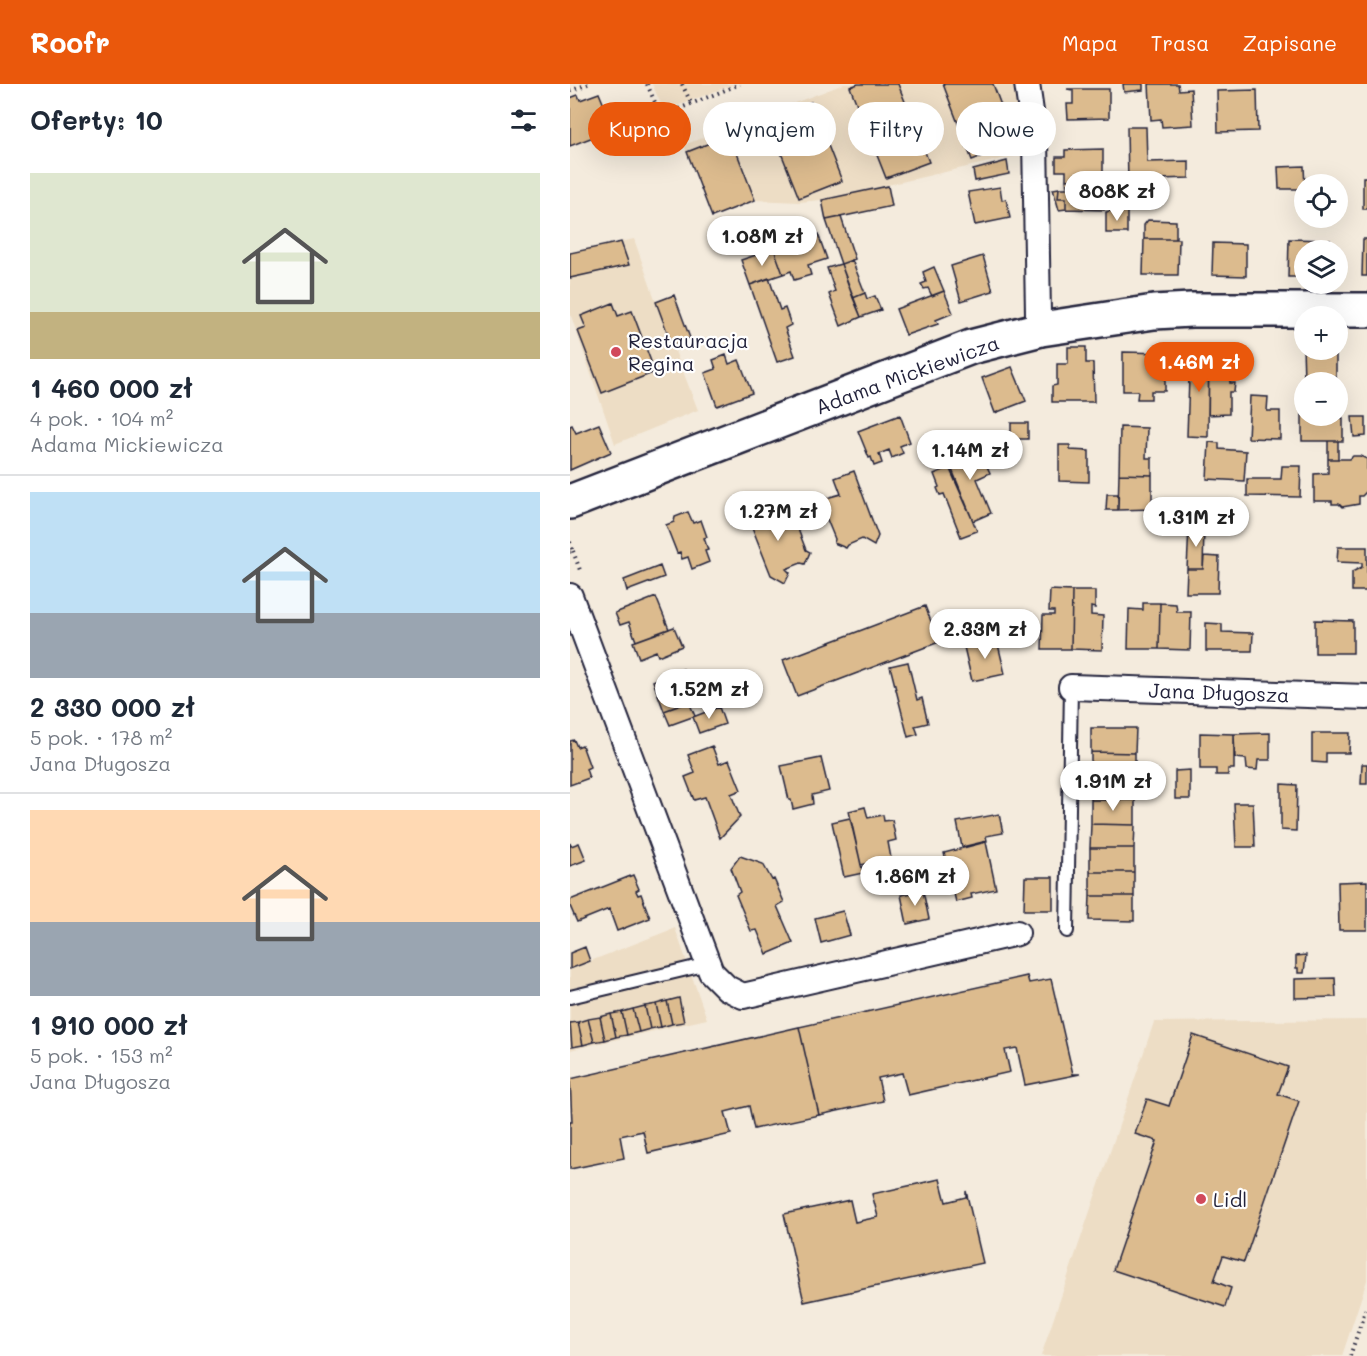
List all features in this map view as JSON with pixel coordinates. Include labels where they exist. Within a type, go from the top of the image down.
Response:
[{"type":"street","points":[[1027,84],[1035,139],[1038,314],[1041,329]]},
{"type":"street","name":"Adama Mickiewicza","points":[[570,502],[971,347],[1041,329],[1144,314],[1191,310],[1367,310]]},
{"type":"street","points":[[577,590],[711,972],[727,988],[743,996],[1017,933]]},
{"type":"street","name":"Jana Długosza","points":[[1071,687],[1367,697]]},
{"type":"lane","points":[[1067,931],[1071,687]]},
{"type":"lane","points":[[570,997],[708,964]]},
{"type":"path","points":[[570,91],[588,84]]},
{"type":"path","points":[[647,84],[655,102]]},
{"type":"path","points":[[682,84],[691,102]]},
{"type":"path","points":[[691,103],[740,84]]},
{"type":"path","points":[[570,542],[577,590]]},
{"type":"path","points":[[1350,1356],[1367,1305]]},
{"type":"shaded area","points":[[652,84],[734,84],[687,102],[660,102]]},
{"type":"shaded area","points":[[844,84],[1016,84],[1017,102],[956,102],[956,156],[1015,156],[822,200],[799,202],[755,200],[712,217],[688,156],[691,156],[691,142],[703,138],[703,156],[836,156],[836,102],[797,102]]},
{"type":"shaded area","points":[[634,239],[698,410],[615,444],[570,313],[570,253]]},
{"type":"shaded area","points":[[675,928],[707,1019],[570,1050],[570,969]]},
{"type":"shaded area","points":[[1367,1020],[1367,1280],[1342,1356],[1041,1356],[1154,1022]]},
{"type":"building","points":[[858,84],[898,84],[905,102],[856,102],[850,87]]},
{"type":"building","points":[[943,84],[993,84],[1000,102],[956,102],[956,118]]},
{"type":"building","points":[[1123,84],[1143,84],[1143,90],[1124,92]]},
{"type":"building","points":[[1149,84],[1178,84],[1179,90],[1191,89],[1193,125],[1162,127],[1161,119],[1151,120]]},
{"type":"building","points":[[1067,89],[1109,89],[1109,118],[1068,119],[1067,104],[1073,104],[1073,90]]},
{"type":"building","points":[[1257,90],[1258,131],[1218,132],[1217,91]]},
{"type":"building","points":[[599,93],[603,102],[588,102],[588,139],[570,146],[570,98],[578,95],[580,100]]},
{"type":"building","points":[[1127,127],[1146,127],[1147,162],[1189,161],[1189,178],[1161,179],[1162,183],[1128,184]]},
{"type":"building","points":[[703,146],[703,156],[738,156],[755,200],[712,217],[689,156],[691,156],[691,150]]},
{"type":"building","points":[[1103,149],[1103,179],[1066,180],[1066,171],[1056,171],[1056,157],[1065,157],[1065,150]]},
{"type":"building","points":[[782,156],[832,156],[842,181],[799,198]]},
{"type":"building","points":[[877,156],[927,156],[929,162],[886,178]]},
{"type":"building","points":[[970,156],[982,156],[972,160]]},
{"type":"building","points":[[1007,161],[1009,174],[975,181],[973,170]]},
{"type":"building","points":[[1304,166],[1304,174],[1294,174],[1294,189],[1279,189],[1278,167]]},
{"type":"building","points":[[1363,177],[1367,177],[1367,209],[1363,209]]},
{"type":"building","points":[[1103,179],[1104,210],[1066,209],[1066,198],[1058,198],[1059,188],[1067,188],[1066,180]]},
{"type":"building","points":[[888,186],[892,206],[826,220],[822,200]]},
{"type":"building","points":[[1000,187],[1002,200],[1006,199],[1010,218],[975,225],[968,192]]},
{"type":"building","points":[[1059,188],[1058,198],[1066,198],[1066,209],[1059,210],[1053,189]]},
{"type":"building","points":[[1127,210],[1127,233],[1106,233],[1106,212]]},
{"type":"building","points":[[841,217],[855,259],[841,264],[826,220]]},
{"type":"building","points":[[1148,220],[1176,221],[1176,239],[1144,239],[1144,225]]},
{"type":"building","points":[[818,234],[827,259],[808,265],[811,275],[794,280],[791,271],[783,274],[774,249]]},
{"type":"building","points":[[1144,239],[1179,239],[1178,275],[1143,275]]},
{"type":"building","points":[[1289,239],[1330,240],[1294,240],[1294,277],[1288,277]]},
{"type":"building","points":[[1363,239],[1367,239],[1367,276],[1362,276]]},
{"type":"building","points":[[621,242],[629,265],[570,278],[570,253]]},
{"type":"building","points":[[1213,243],[1246,244],[1246,276],[1212,275]]},
{"type":"building","points":[[774,249],[783,274],[750,285],[741,260]]},
{"type":"building","points":[[983,256],[993,291],[961,301],[951,266]]},
{"type":"building","points":[[852,260],[865,293],[853,298],[841,264]]},
{"type":"building","points":[[841,264],[861,317],[841,326],[829,294],[835,291],[827,268]]},
{"type":"building","points":[[934,267],[944,291],[932,296],[928,288],[924,289],[921,284],[926,282],[923,272]]},
{"type":"building","points":[[769,278],[780,310],[785,308],[791,325],[785,328],[795,356],[777,362],[750,285]]},
{"type":"building","points":[[944,291],[953,313],[936,320],[938,324],[906,335],[896,309]]},
{"type":"building","points":[[865,293],[867,299],[875,296],[881,310],[861,317],[853,298]]},
{"type":"building","points":[[674,295],[690,338],[672,345],[656,302]]},
{"type":"building","name":"Restauracja Regina","points":[[613,303],[618,316],[632,311],[655,372],[602,393],[578,331],[586,328],[581,316]]},
{"type":"building","points":[[1068,347],[1086,347],[1086,363],[1093,363],[1094,402],[1052,402],[1052,386],[1057,385],[1057,364],[1068,364]]},
{"type":"building","points":[[1190,349],[1209,349],[1208,437],[1187,436]]},
{"type":"building","points":[[1209,349],[1230,349],[1230,383],[1235,383],[1234,392],[1229,392],[1229,414],[1208,415]]},
{"type":"building","points":[[1123,352],[1165,353],[1165,391],[1151,391],[1151,399],[1137,399],[1138,391],[1123,391]]},
{"type":"building","points":[[726,355],[729,364],[739,360],[752,393],[717,406],[705,373],[716,369],[713,360]]},
{"type":"building","points":[[1303,360],[1336,360],[1336,372],[1304,372]]},
{"type":"building","points":[[1012,367],[1026,401],[995,413],[982,378]]},
{"type":"building","points":[[1250,396],[1268,397],[1267,411],[1280,411],[1280,439],[1248,438]]},
{"type":"building","points":[[900,415],[910,442],[900,446],[903,453],[892,458],[889,450],[879,454],[882,463],[874,466],[858,431]]},
{"type":"building","points":[[1352,417],[1366,417],[1366,436],[1354,437]]},
{"type":"building","points":[[1011,423],[1028,423],[1028,439],[1011,439]]},
{"type":"building","points":[[599,424],[611,452],[570,470],[570,426],[572,425],[576,433]]},
{"type":"building","points":[[1302,426],[1343,426],[1343,441],[1302,441]]},
{"type":"building","points":[[1120,427],[1147,428],[1146,458],[1152,458],[1152,475],[1119,474]]},
{"type":"building","points":[[1328,441],[1338,441],[1338,459],[1328,459]]},
{"type":"building","points":[[1209,442],[1219,443],[1219,449],[1246,451],[1244,481],[1207,479]]},
{"type":"building","points":[[1059,445],[1070,445],[1070,450],[1089,451],[1089,482],[1059,481]]},
{"type":"building","points":[[966,448],[970,458],[981,453],[990,473],[977,479],[991,513],[973,521],[945,458]]},
{"type":"building","points":[[1353,456],[1367,459],[1367,491],[1359,496],[1359,504],[1342,507],[1339,504],[1332,504],[1332,501],[1314,501],[1314,474],[1328,473],[1328,459],[1350,459]]},
{"type":"building","points":[[1282,466],[1301,466],[1300,497],[1247,496],[1247,479],[1281,479]]},
{"type":"building","points":[[951,467],[977,531],[961,537],[944,494],[940,495],[937,488],[939,487],[934,474]]},
{"type":"building","points":[[854,471],[878,536],[874,546],[862,539],[846,548],[834,543],[835,539],[819,500],[841,494],[835,478]]},
{"type":"building","points":[[1119,474],[1152,475],[1152,509],[1118,510]]},
{"type":"building","points":[[1107,494],[1118,494],[1118,510],[1106,510]]},
{"type":"building","points":[[765,505],[771,521],[791,511],[806,550],[810,552],[805,564],[801,563],[786,569],[790,573],[785,583],[771,575],[746,512]]},
{"type":"building","points":[[688,512],[693,523],[701,520],[707,537],[704,538],[708,550],[705,551],[709,562],[692,569],[688,557],[682,559],[680,552],[677,553],[666,525],[674,522],[675,517]]},
{"type":"building","points":[[1189,527],[1204,528],[1203,569],[1187,569]]},
{"type":"building","points":[[1338,547],[1367,547],[1367,591],[1352,591],[1352,572],[1362,567],[1362,563],[1337,562]]},
{"type":"building","points":[[1204,556],[1219,557],[1218,593],[1186,593],[1187,569],[1203,569]]},
{"type":"building","points":[[660,566],[664,577],[627,591],[624,580]]},
{"type":"building","points":[[1050,590],[1072,591],[1071,649],[1042,649],[1043,615],[1054,615],[1054,611],[1049,611]]},
{"type":"building","points":[[1072,591],[1095,591],[1095,608],[1091,607],[1091,615],[1103,616],[1102,650],[1071,649]]},
{"type":"building","points":[[656,597],[669,629],[636,641],[629,622],[620,625],[615,613]]},
{"type":"building","points":[[1143,603],[1160,603],[1159,649],[1128,649],[1129,609],[1143,610]]},
{"type":"building","points":[[1160,603],[1176,604],[1177,612],[1191,612],[1190,650],[1159,649]]},
{"type":"building","points":[[925,606],[939,642],[797,696],[783,660]]},
{"type":"building","points":[[1315,620],[1353,621],[1353,653],[1315,653]]},
{"type":"building","points":[[1206,623],[1222,624],[1222,632],[1253,633],[1252,651],[1206,651]]},
{"type":"building","points":[[674,627],[682,646],[658,656],[656,651],[639,658],[633,642]]},
{"type":"building","points":[[997,640],[1005,674],[972,681],[964,647]]},
{"type":"building","points":[[908,662],[917,700],[922,698],[928,723],[915,726],[918,734],[908,737],[890,666]]},
{"type":"building","points":[[683,669],[695,700],[664,711],[653,681]]},
{"type":"building","points":[[689,702],[695,716],[670,725],[664,711]]},
{"type":"building","points":[[719,707],[725,724],[699,733],[693,717]]},
{"type":"building","points":[[1091,728],[1136,728],[1135,753],[1091,752]]},
{"type":"building","points":[[1200,733],[1234,734],[1234,769],[1228,769],[1228,775],[1216,775],[1216,769],[1200,769]]},
{"type":"building","points":[[1270,733],[1270,760],[1258,760],[1257,770],[1247,769],[1246,759],[1235,758],[1234,734]]},
{"type":"building","points":[[1312,733],[1350,733],[1349,753],[1326,753],[1326,763],[1312,762]]},
{"type":"building","points":[[574,740],[577,747],[582,745],[590,767],[586,769],[589,778],[570,785],[570,741]]},
{"type":"building","points":[[712,746],[719,764],[729,760],[741,790],[731,794],[740,817],[720,838],[705,797],[694,800],[685,777],[695,773],[688,755]]},
{"type":"building","points":[[1091,752],[1135,753],[1135,777],[1091,776]]},
{"type":"building","points":[[821,758],[829,791],[812,795],[813,804],[793,809],[781,766]]},
{"type":"building","points":[[1362,764],[1367,764],[1367,784],[1361,784]]},
{"type":"building","points":[[1190,770],[1190,799],[1175,799],[1175,771]]},
{"type":"building","points":[[1091,776],[1135,777],[1135,800],[1091,800]]},
{"type":"building","points":[[1281,784],[1297,785],[1296,831],[1281,830]]},
{"type":"building","points":[[1091,800],[1135,800],[1135,825],[1091,824]]},
{"type":"building","points":[[1234,803],[1253,803],[1255,847],[1236,847]]},
{"type":"building","points":[[865,807],[868,818],[883,815],[884,821],[892,820],[896,840],[888,842],[891,858],[882,861],[884,868],[871,870],[870,863],[861,865],[849,811]]},
{"type":"building","points":[[999,814],[1003,833],[986,836],[987,841],[962,847],[957,822]]},
{"type":"building","points":[[850,818],[863,873],[844,877],[832,822]]},
{"type":"building","points":[[1091,824],[1135,825],[1134,848],[1090,848]]},
{"type":"building","points":[[986,842],[996,889],[971,894],[972,898],[956,902],[944,853]]},
{"type":"building","points":[[570,843],[571,846],[579,843],[586,860],[570,866]]},
{"type":"building","points":[[1090,848],[1134,848],[1134,872],[1090,872]]},
{"type":"building","points":[[740,856],[763,864],[772,880],[774,879],[784,902],[777,906],[793,943],[767,954],[757,930],[751,931],[736,895],[740,892],[731,868]]},
{"type":"building","points":[[1090,872],[1134,872],[1134,896],[1090,896]]},
{"type":"building","points":[[633,875],[639,889],[636,891],[638,895],[641,894],[650,918],[617,931],[609,909],[577,922],[570,906],[570,900]]},
{"type":"building","points":[[1025,877],[1053,877],[1053,910],[1024,910]]},
{"type":"building","points":[[1367,881],[1367,930],[1339,930],[1338,882]]},
{"type":"building","points":[[923,891],[929,919],[907,924],[901,895]]},
{"type":"building","points":[[1090,896],[1134,896],[1134,921],[1089,920]]},
{"type":"building","points":[[843,911],[850,935],[821,943],[815,918]]},
{"type":"building","points":[[585,947],[590,961],[570,969],[570,953]]},
{"type":"building","points":[[1306,955],[1304,973],[1298,973],[1296,956]]},
{"type":"building","points":[[1027,976],[1029,983],[1051,979],[1073,1074],[1080,1074],[1025,1085],[1017,1048],[1005,1050],[1010,1072],[908,1095],[902,1073],[878,1078],[883,1101],[819,1115],[799,1027]]},
{"type":"building","points":[[1335,978],[1336,997],[1295,998],[1295,979]]},
{"type":"building","points":[[679,998],[684,1022],[672,1024],[667,1001]]},
{"type":"building","points":[[667,1001],[672,1024],[661,1027],[656,1004]]},
{"type":"building","points":[[656,1004],[661,1027],[650,1029],[645,1006]]},
{"type":"building","points":[[645,1006],[650,1029],[639,1032],[633,1009]]},
{"type":"building","points":[[633,1009],[639,1032],[627,1035],[622,1012]]},
{"type":"building","points":[[622,1012],[627,1035],[616,1037],[611,1014]]},
{"type":"building","points":[[611,1014],[616,1037],[605,1040],[600,1017]]},
{"type":"building","points":[[600,1017],[605,1040],[594,1042],[588,1019]]},
{"type":"building","points":[[588,1019],[594,1042],[583,1045],[578,1022]]},
{"type":"building","points":[[578,1022],[583,1045],[572,1047],[570,1023]]},
{"type":"building","points":[[799,1027],[819,1115],[754,1129],[749,1106],[725,1112],[731,1134],[648,1153],[643,1131],[620,1136],[624,1158],[570,1169],[570,1122],[572,1122],[570,1079]]},
{"type":"building","name":"Lidl","points":[[1193,1035],[1288,1067],[1278,1094],[1299,1101],[1244,1262],[1223,1256],[1214,1281],[1231,1288],[1225,1307],[1113,1270],[1157,1141],[1135,1134],[1147,1099],[1169,1106]]},
{"type":"building","points":[[940,1179],[946,1202],[966,1197],[966,1191],[983,1263],[804,1302],[784,1214],[850,1200],[855,1222],[878,1217],[872,1194]]},
{"type":"place","name":"Restauracja Regina","points":[[616,352]]},
{"type":"place","name":"Lidl","points":[[1201,1199]]}]
